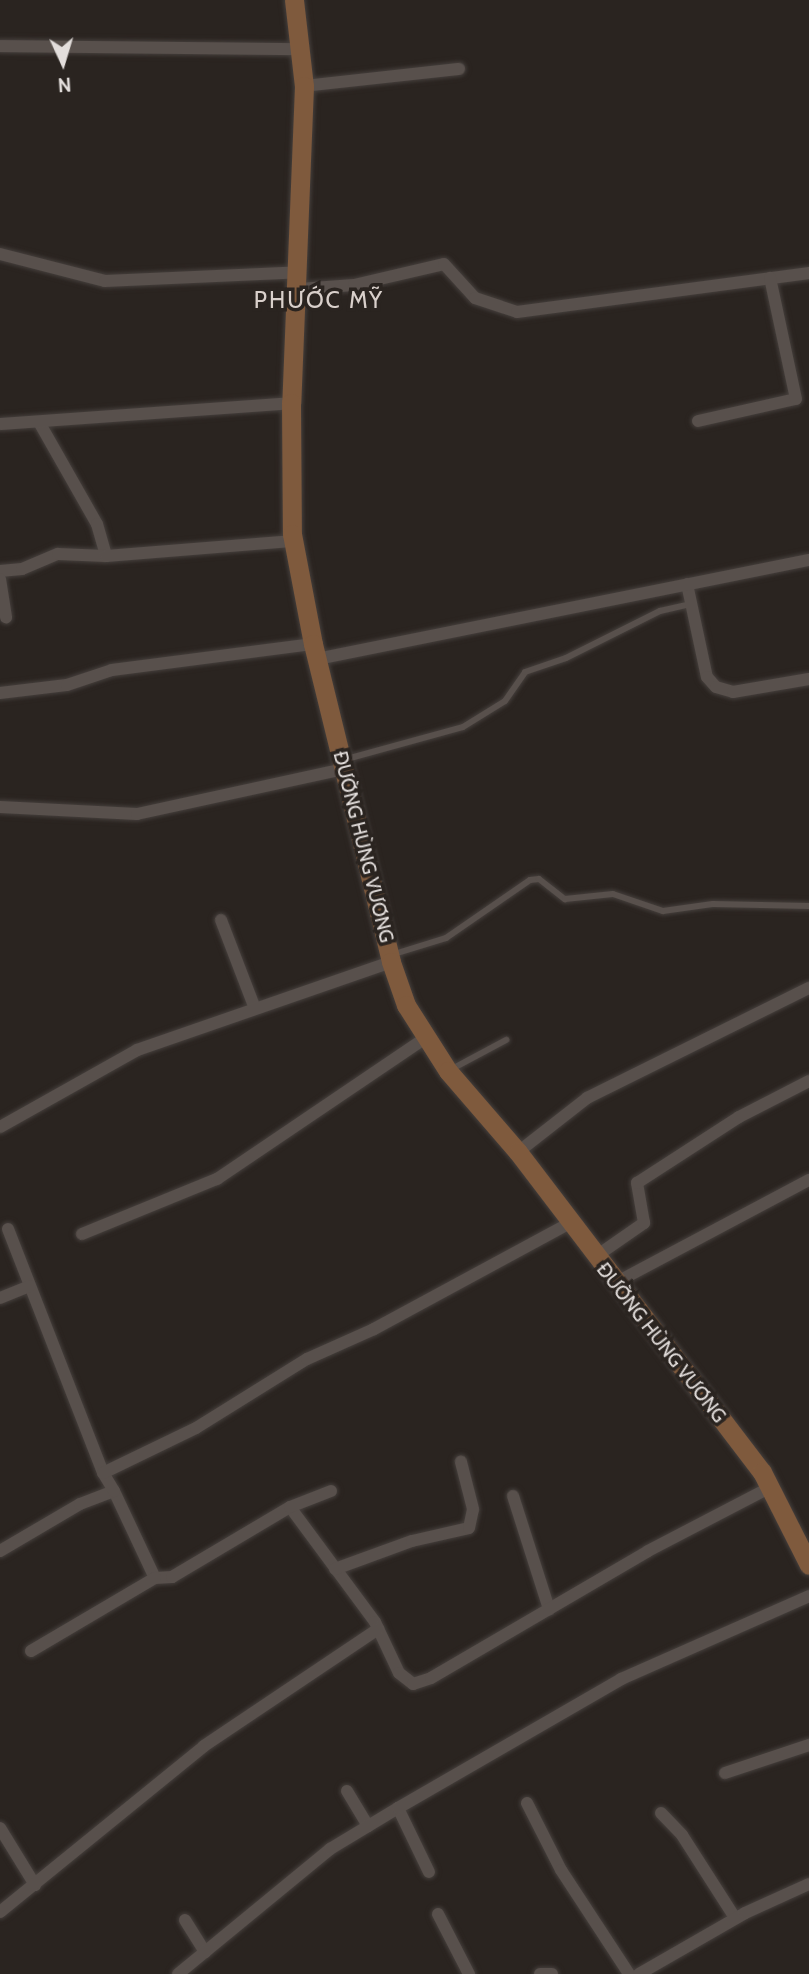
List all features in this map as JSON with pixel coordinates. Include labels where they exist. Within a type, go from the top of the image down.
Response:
[{"type":"street","name":"ĐƯỜNG HÙNG VƯƠNG","points":[[294,0],[304,86],[299,281],[291,403],[294,541],[315,651],[390,959],[406,1005],[425,1038],[448,1071],[518,1152],[771,1487],[808,1559]]},
{"type":"street","points":[[0,47],[298,49]]},
{"type":"street","points":[[304,86],[459,69]]},
{"type":"street","points":[[0,254],[105,281],[299,281],[354,285],[444,264],[475,299],[517,312],[809,273]]},
{"type":"street","points":[[698,421],[796,399],[770,278]]},
{"type":"street","points":[[0,424],[291,403]]},
{"type":"street","points":[[38,422],[97,524],[106,556]]},
{"type":"street","points":[[0,571],[22,569],[58,554],[106,556],[294,541]]},
{"type":"street","points":[[0,693],[66,685],[112,670],[315,651],[809,560]]},
{"type":"street","points":[[0,579],[6,618]]},
{"type":"street","points":[[687,584],[706,677],[716,687],[733,692],[809,679]]},
{"type":"street","points":[[0,807],[137,814],[342,765]]},
{"type":"street","points":[[221,920],[254,1006]]},
{"type":"street","points":[[0,1127],[111,1060],[390,959]]},
{"type":"street","points":[[518,1152],[587,1098],[809,988]]},
{"type":"street","points":[[82,1234],[217,1179],[425,1038]]},
{"type":"street","points":[[596,1257],[643,1223],[636,1183],[738,1117],[809,1081]]},
{"type":"street","points":[[615,1283],[809,1180]]},
{"type":"street","points":[[103,1473],[196,1428],[307,1359],[374,1329],[570,1223]]},
{"type":"street","points":[[8,1229],[103,1473],[155,1578]]},
{"type":"street","points":[[0,1298],[30,1286]]},
{"type":"street","points":[[335,1569],[412,1541],[469,1528],[473,1509],[461,1462]]},
{"type":"street","points":[[290,1507],[378,1629],[399,1673],[413,1684],[431,1678],[549,1609],[771,1487]]},
{"type":"street","points":[[0,1551],[80,1504],[114,1491]]},
{"type":"street","points":[[31,1651],[155,1578],[172,1577],[290,1507],[331,1491]]},
{"type":"street","points":[[513,1496],[549,1609]]},
{"type":"street","points":[[187,1971],[205,1952],[330,1849],[368,1826],[621,1679],[809,1596]]},
{"type":"street","points":[[0,1912],[204,1746],[378,1629]]},
{"type":"street","points":[[725,1773],[809,1745]]},
{"type":"street","points":[[347,1791],[368,1826]]},
{"type":"street","points":[[527,1802],[561,1870],[629,1974]]},
{"type":"street","points":[[398,1808],[429,1872]]},
{"type":"street","points":[[661,1813],[682,1835],[735,1918]]},
{"type":"street","points":[[0,1828],[35,1885]]},
{"type":"street","points":[[639,1974],[735,1918],[809,1884]]},
{"type":"street","points":[[438,1914],[469,1974]]},
{"type":"street","points":[[185,1920],[205,1952]]},
{"type":"street","points":[[540,1974],[552,1974]]},
{"type":"lane","points":[[342,765],[463,727],[505,701],[525,671],[566,658],[660,611],[691,604]]},
{"type":"lane","points":[[390,959],[446,938],[530,880],[547,883],[565,899],[613,894],[663,911],[713,904],[809,906]]},
{"type":"lane","points":[[448,1071],[506,1040]]},
{"type":"district","name":"PHƯỚC MỸ","points":[[319,300]]}]
